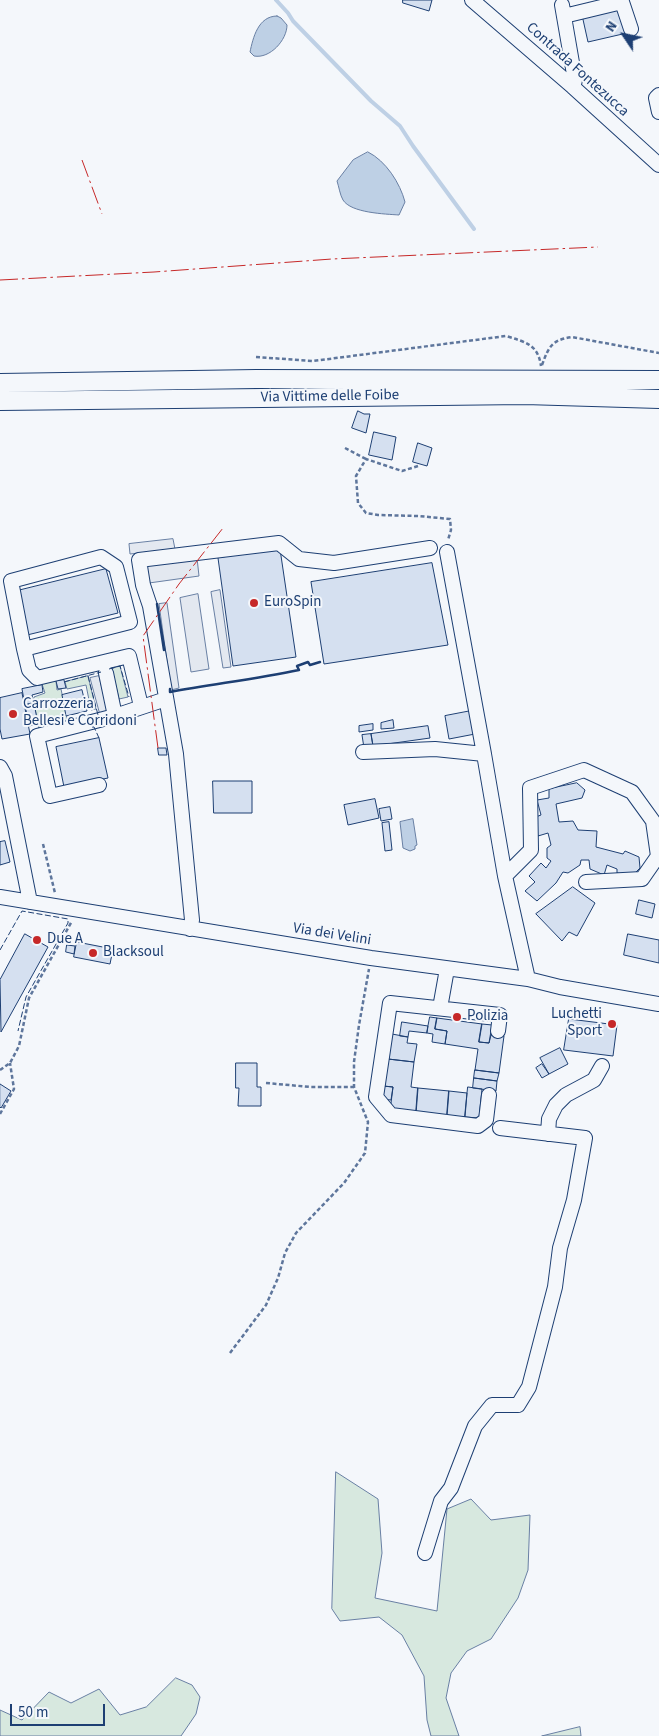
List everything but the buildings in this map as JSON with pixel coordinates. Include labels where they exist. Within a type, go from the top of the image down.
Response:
[{"type":"main road","name":"Via Vittime delle Foibe","points":[[0,383],[256,379],[659,380]]},
{"type":"main road","name":"Via Vittime delle Foibe","points":[[0,401],[525,395],[659,399]]},
{"type":"street","name":"Contrada Fontezucca","points":[[472,0],[573,87],[659,165]]},
{"type":"street","points":[[573,87],[575,80],[563,10],[622,2],[631,29]]},
{"type":"street","points":[[659,95],[656,98],[659,112]]},
{"type":"street","points":[[190,929],[192,920],[176,754],[150,606],[143,584],[139,560],[279,543],[299,559],[334,563],[430,548]]},
{"type":"street","points":[[447,552],[504,876],[528,979]]},
{"type":"street","points":[[24,649],[130,622],[116,566],[101,557],[11,581],[28,670],[37,678],[129,656],[141,706]]},
{"type":"street","points":[[106,673],[114,716]]},
{"type":"street","points":[[99,784],[50,796],[37,736],[166,700]]},
{"type":"street","points":[[363,752],[435,749],[484,754]]},
{"type":"street","points":[[0,767],[5,776],[30,902]]},
{"type":"street","points":[[504,876],[531,850],[530,788],[584,770],[632,792],[653,821],[658,856],[642,879],[586,882]]},
{"type":"street","name":"Via dei Velini","points":[[0,897],[371,958],[528,979],[560,987],[659,1004]]},
{"type":"street","points":[[440,1008],[447,969]]},
{"type":"street","points":[[490,1095],[486,1120],[478,1126],[391,1115],[376,1097],[390,1003],[500,1015],[498,1031]]},
{"type":"street","points":[[548,1134],[549,1119],[556,1105],[566,1095],[594,1080],[602,1066]]},
{"type":"street","points":[[425,1553],[441,1501],[451,1488],[475,1426],[492,1405],[518,1405],[529,1387],[555,1287],[560,1248],[574,1200],[585,1138],[500,1128]]},
{"type":"path","points":[[256,357],[313,361],[506,336],[526,342],[536,349],[540,357],[541,367],[550,347],[558,339],[572,337],[659,353]]},
{"type":"path","points":[[345,448],[366,459],[402,471],[418,466]]},
{"type":"path","points":[[366,459],[356,476],[358,503],[366,513],[378,516],[418,516],[450,519],[451,530],[448,537],[447,552]]},
{"type":"path","points":[[43,844],[55,897],[54,906]]},
{"type":"path","points":[[0,1070],[10,1063],[18,1046],[29,998],[77,910]]},
{"type":"path","points":[[230,1353],[266,1305],[278,1278],[286,1253],[296,1233],[344,1182],[365,1153],[368,1122],[354,1087],[354,1062],[371,958]]},
{"type":"path","points":[[0,1114],[14,1090],[10,1063]]},
{"type":"path","points":[[266,1083],[311,1087],[354,1087]]},
{"type":"shaded area","points":[[173,539],[175,549],[130,554],[129,544]]},
{"type":"shaded area","points":[[197,558],[199,576],[149,583],[146,566]]},
{"type":"shaded area","points":[[220,590],[231,667],[223,668],[211,592]]},
{"type":"shaded area","points":[[198,594],[209,669],[191,672],[180,598]]},
{"type":"shaded area","points":[[167,603],[179,688],[171,690],[159,604]]},
{"type":"shaded area","points":[[120,666],[128,697],[119,699],[112,669]]},
{"type":"shaded area","points":[[88,676],[96,709],[91,710],[86,685],[67,689],[65,682]]},
{"type":"shaded area","points":[[99,676],[108,713],[100,715],[90,678]]},
{"type":"shaded area","points":[[56,681],[57,690],[61,689],[68,723],[39,730],[34,697],[45,693],[42,684]]},
{"type":"shaded area","points":[[336,1472],[378,1499],[382,1553],[375,1598],[437,1611],[447,1509],[471,1499],[491,1520],[530,1515],[528,1570],[518,1598],[491,1639],[467,1651],[451,1673],[446,1698],[459,1736],[431,1736],[427,1720],[424,1676],[402,1635],[379,1617],[340,1621],[332,1609]]},
{"type":"shaded area","points":[[176,1678],[192,1685],[200,1697],[196,1714],[181,1736],[0,1736],[0,1710],[22,1720],[49,1692],[71,1703],[99,1689],[120,1715],[146,1707]]},
{"type":"shaded area","points":[[580,1727],[581,1736],[542,1736]]},
{"type":"water","points":[[277,16],[287,25],[284,37],[266,55],[254,56],[250,52],[258,29],[265,20]]},
{"type":"water","points":[[368,152],[381,161],[400,187],[405,202],[399,215],[353,208],[342,198],[337,181],[353,160]]},
{"type":"water","points":[[413,819],[417,845],[415,849],[410,851],[403,848],[400,822]]},
{"type":"waterway","points":[[276,0],[293,21],[371,101],[400,126],[474,229]]},
{"type":"fence","points":[[109,669],[120,666],[129,697]]},
{"type":"fence","points":[[64,682],[101,672]]},
{"type":"fence","points":[[88,676],[98,715],[96,716]]},
{"type":"fence","points":[[92,727],[94,727],[99,738]]},
{"type":"fence","points":[[0,950],[22,911],[68,919],[68,923],[26,997],[18,1031]]},
{"type":"wall","points":[[157,604],[164,650]]},
{"type":"wall","points":[[170,689],[170,692],[267,676],[299,670],[297,666],[308,662],[310,665],[320,662]]},
{"type":"power","points":[[82,160],[102,214]]},
{"type":"power","points":[[0,280],[154,272],[332,259],[598,247]]},
{"type":"power","points":[[158,748],[143,636],[179,584],[223,528]]},
{"type":"place","name":"EuroSpin","points":[[254,603]]},
{"type":"place","name":"Carrozzeria Bellesi e Corridoni","points":[[13,714]]},
{"type":"place","name":"Due A","points":[[37,940]]},
{"type":"place","name":"Blacksoul","points":[[93,953]]},
{"type":"place","name":"Polizia","points":[[457,1017]]},
{"type":"place","name":"Luchetti Sport","points":[[612,1024]]}]
